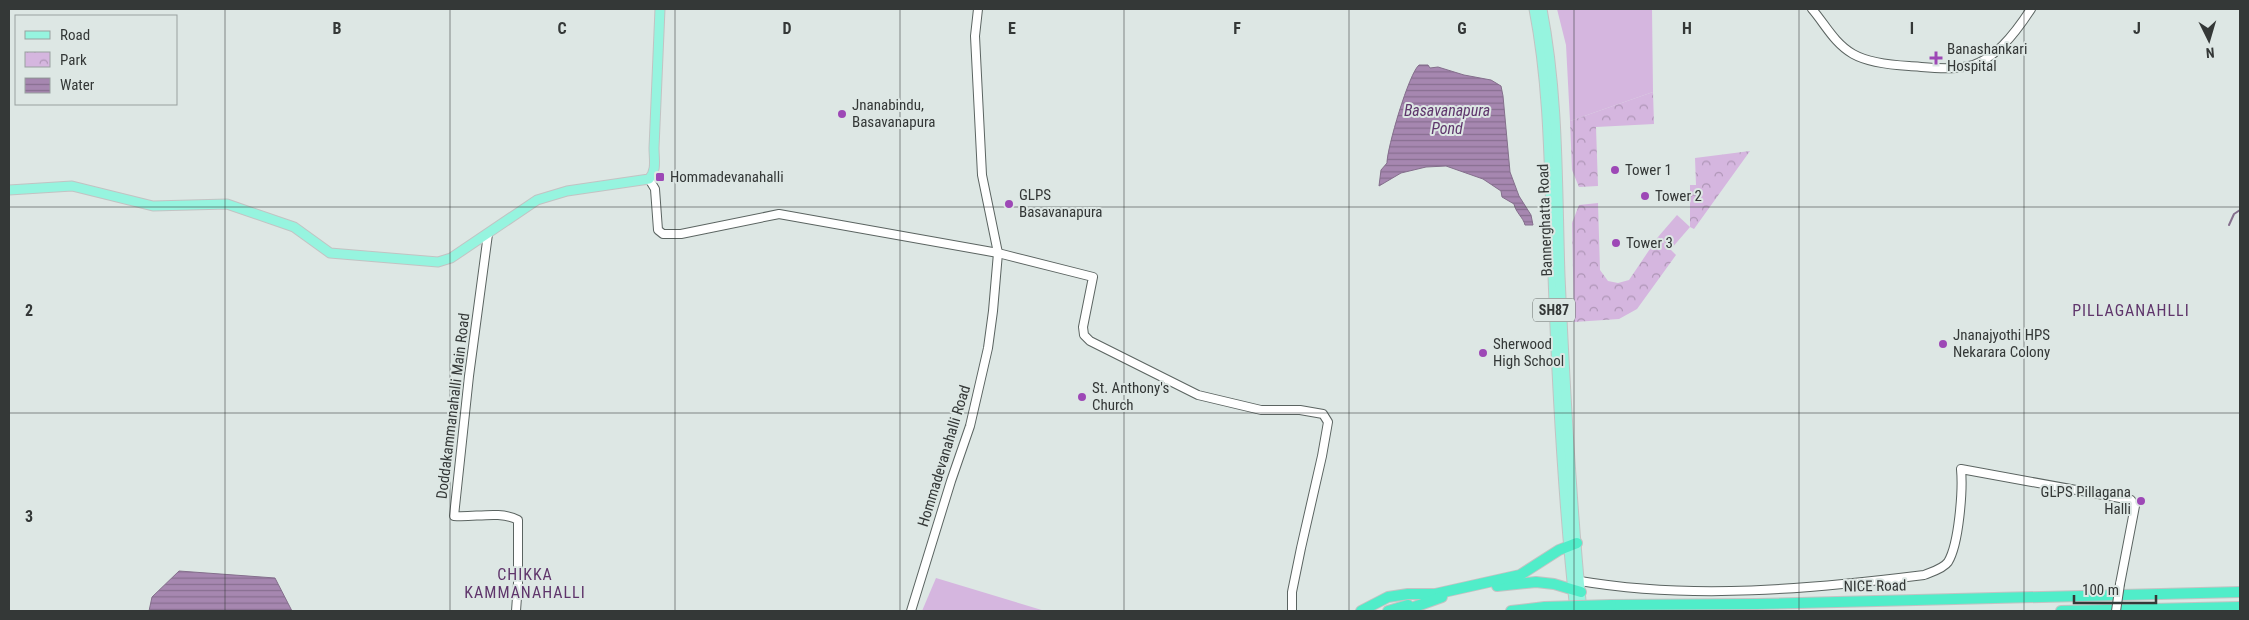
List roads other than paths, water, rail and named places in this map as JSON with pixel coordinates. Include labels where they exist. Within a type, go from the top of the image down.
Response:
[{"type":"highway","points":[[1403,611],[1436,596],[1520,574],[1573,544]]},
{"type":"highway","points":[[1362,611],[1388,597],[1408,594],[1436,596],[1491,586],[1536,582],[1554,584],[1577,591]]},
{"type":"highway","name":"NICE Road","points":[[1511,611],[1545,607],[1611,605],[2240,592]]},
{"type":"highway","points":[[1388,611],[1409,604],[1424,602]]},
{"type":"highway","points":[[2061,611],[2240,607]]},
{"type":"main road","points":[[9,190],[72,186],[152,206],[227,204],[294,227],[324,251],[336,254],[438,262],[451,258],[541,198],[567,191],[649,179],[654,168],[660,9]]},
{"type":"main road","name":"Bannerghatta Road","points":[[1534,9],[1545,49]]},
{"type":"main road","name":"Bannerghatta Road","points":[[1542,9],[1560,425],[1577,591],[1582,611]]},
{"type":"main road","name":"Bannerghatta Road","points":[[1573,544],[1580,581],[1575,611]]},
{"type":"street","name":"Hommadevanahalli Road","points":[[911,611],[970,426],[988,348],[998,254],[982,175],[975,36],[978,9]]},
{"type":"street","points":[[1812,9],[1834,39],[1853,54],[1882,63],[1932,68],[1964,68],[1982,60],[2006,42],[2017,31],[2030,9]]},
{"type":"street","points":[[649,179],[655,189],[658,230],[663,234],[681,234],[779,214],[998,254],[1093,277],[1083,327],[1084,335],[1090,341],[1198,395],[1248,408],[1300,410],[1323,414],[1328,422],[1292,592],[1292,611]]},
{"type":"street","name":"Doddakammanahalli Main Road","points":[[488,234],[469,376],[454,516],[498,515],[518,520],[516,611]]},
{"type":"street","points":[[1580,581],[1685,590],[1778,591],[1924,575],[1943,567],[1948,562],[1957,537],[1961,469],[2131,500],[2135,506],[2116,611]]},
{"type":"water","name":"Basavanapura Pond","points":[[1419,65],[1428,65],[1430,68],[1438,67],[1464,75],[1491,80],[1501,86],[1510,172],[1519,196],[1531,215],[1533,225],[1525,225],[1514,204],[1502,197],[1501,191],[1483,179],[1446,166],[1426,167],[1401,173],[1379,186],[1381,170],[1387,163],[1399,111]]},
{"type":"water","points":[[179,571],[275,578],[292,611],[149,611],[152,597]]},
{"type":"waterway","points":[[2229,225],[2234,214],[2240,210]]},
{"type":"place","name":"Banashankari Hospital","points":[[1936,58]]},
{"type":"place","name":"Jnanabindu, Basavanapura","points":[[842,114]]},
{"type":"place","name":"Tower 1","points":[[1615,170]]},
{"type":"place","name":"Hommadevanahalli","points":[[660,177]]},
{"type":"place","name":"Tower 2","points":[[1645,196]]},
{"type":"place","name":"GLPS Basavanapura","points":[[1009,204]]},
{"type":"place","name":"Tower 3","points":[[1616,243]]},
{"type":"place","name":"Jnanajyothi HPS Nekarara Colony","points":[[1943,344]]},
{"type":"place","name":"Sherwood High School","points":[[1483,353]]},
{"type":"place","name":"St. Anthony's Church","points":[[1082,397]]},
{"type":"place","name":"GLPS Pillagana Halli","points":[[2141,501]]},
{"type":"district","name":"PILLAGANAHLLI","points":[[2131,310]]},
{"type":"district","name":"CHIKKA KAMMANAHALLI","points":[[525,583]]}]
